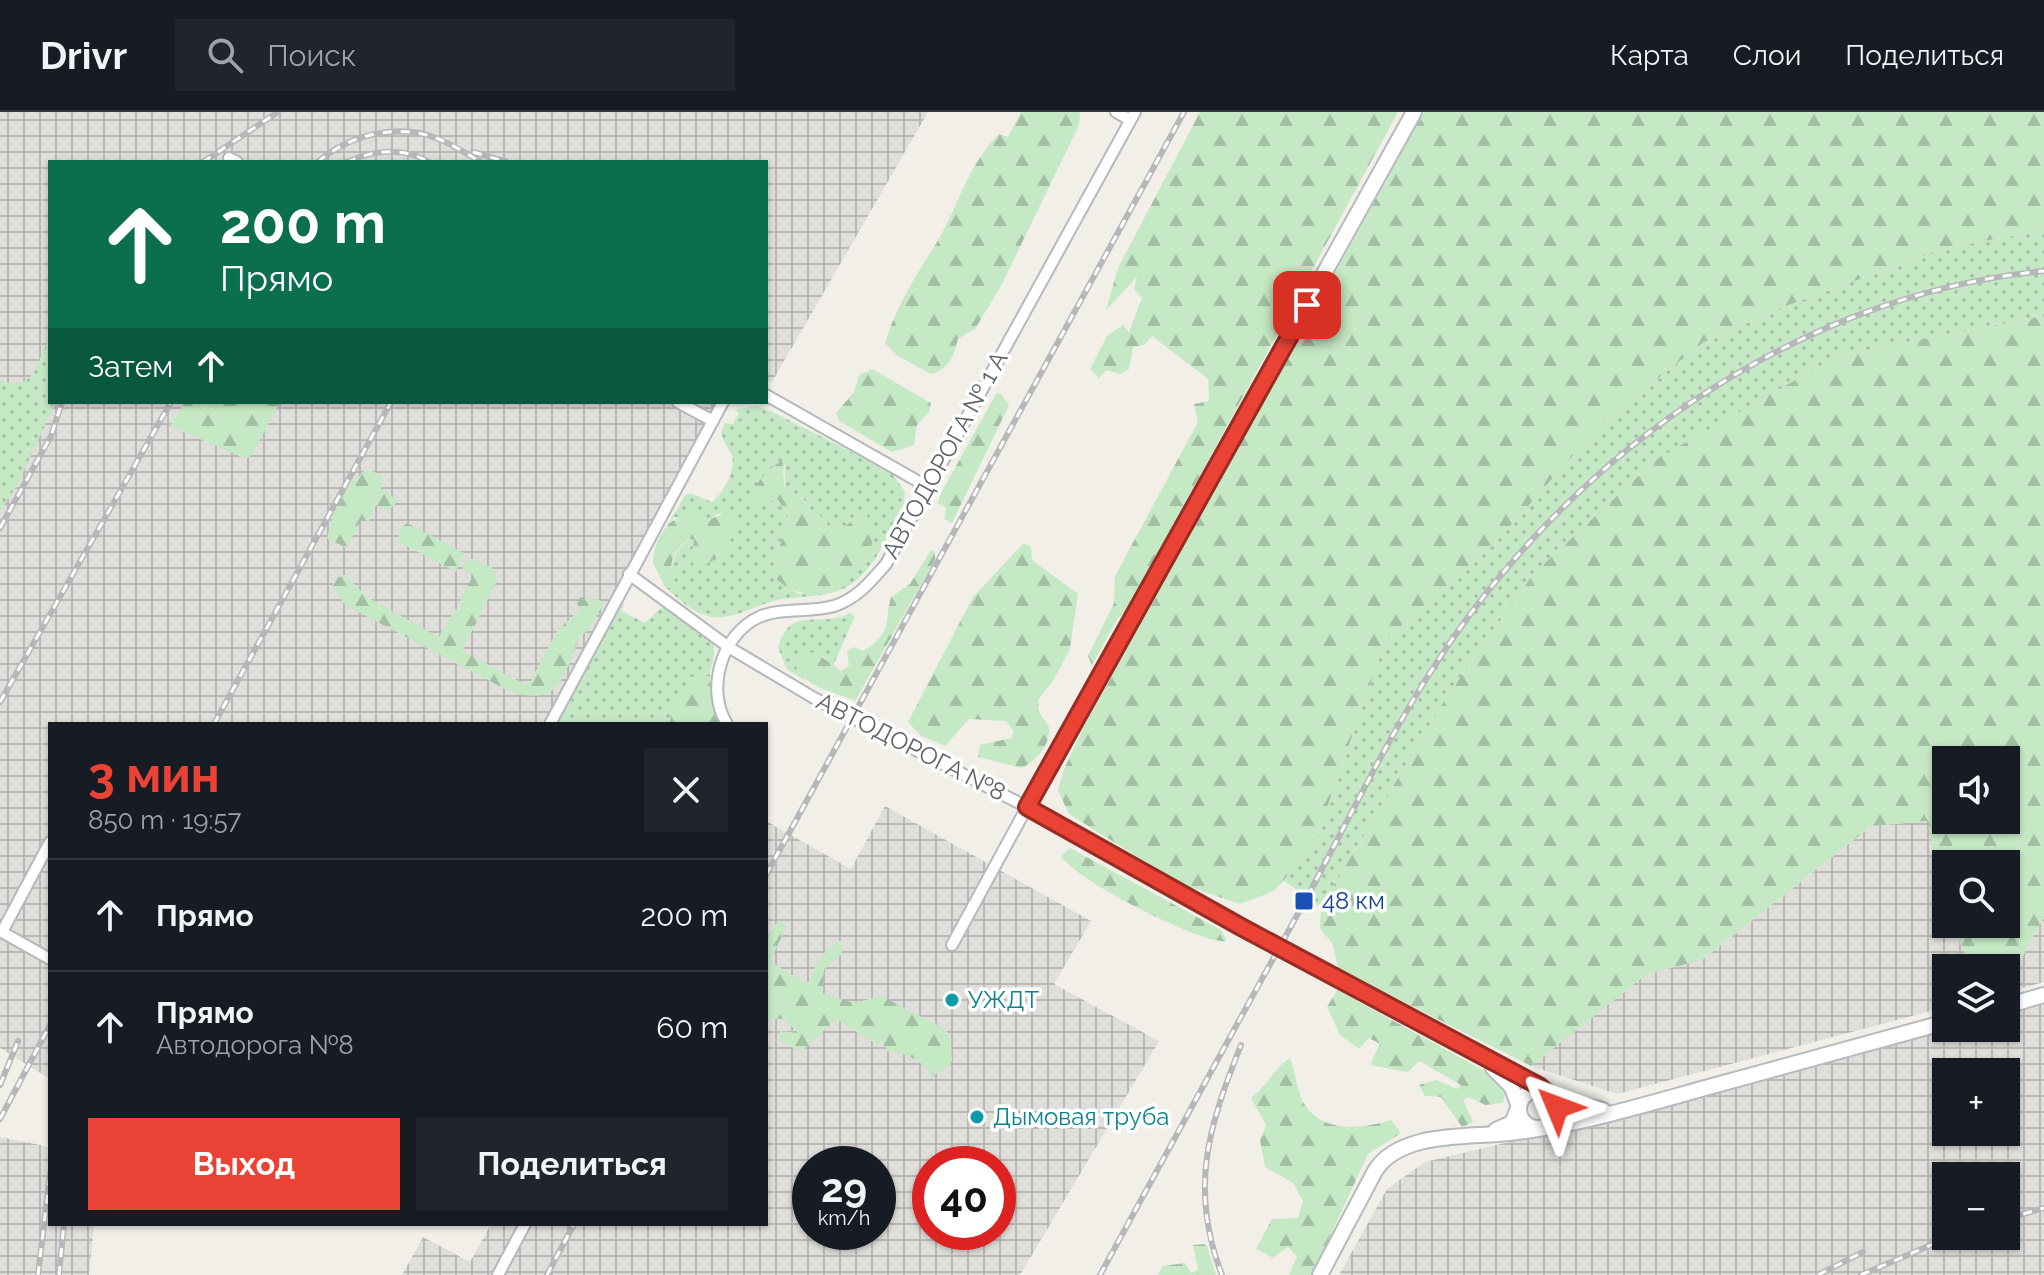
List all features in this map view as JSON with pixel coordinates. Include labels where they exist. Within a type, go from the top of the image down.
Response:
[{"type":"street","points":[[1116,112],[1132,116]]},
{"type":"street","points":[[952,945],[1414,112]]},
{"type":"street","name":"АВТОДОРОГА № 1 А","points":[[726,722],[716,695],[716,676],[730,648],[748,623],[762,616],[832,606],[861,593],[886,564],[1132,116]]},
{"type":"street","points":[[768,396],[928,487]]},
{"type":"street","points":[[682,404],[713,421]]},
{"type":"street","points":[[551,722],[722,404]]},
{"type":"street","name":"АВТОДОРОГА №8","points":[[629,574],[730,648],[814,698],[1027,807],[1482,1058]]},
{"type":"street","points":[[48,846],[2,932],[48,958]]},
{"type":"street","points":[[2020,1002],[2044,995]]},
{"type":"street","points":[[1320,1275],[1383,1159],[1410,1145],[1541,1128],[1629,1109],[1932,1026]]},
{"type":"street","points":[[1482,1058],[1508,1082],[1526,1124],[1541,1128],[1552,1122],[1556,1114],[1555,1102],[1548,1092]]},
{"type":"street","points":[[1482,1058],[1587,1109],[1629,1109]]},
{"type":"street","points":[[1473,1136],[1508,1126],[1530,1092],[1548,1092]]},
{"type":"street","points":[[498,1275],[524,1226]]},
{"type":"shaded area","points":[[0,112],[928,112],[772,382],[768,382],[768,160],[48,160],[48,404],[723,404],[554,722],[48,722],[48,1078],[0,1048]]},
{"type":"shaded area","points":[[885,806],[1091,921],[1054,984],[1159,1041],[1020,1275],[402,1275],[423,1237],[470,1262],[490,1226],[768,1226],[768,822],[851,869]]},
{"type":"shaded area","points":[[1928,821],[1933,850],[1932,938],[1957,938],[1966,954],[1932,954],[1932,1011],[1617,1094],[1531,1066],[1647,973],[1702,960],[1871,826]]},
{"type":"shaded area","points":[[2044,917],[2044,982],[2020,988],[2020,957]]},
{"type":"shaded area","points":[[2044,1002],[2044,1275],[1339,1275],[1387,1189],[1425,1162],[1628,1114],[1932,1032],[1932,1042],[2020,1042],[2020,1008]]},
{"type":"shaded area","points":[[0,1137],[48,1147],[48,1226],[94,1226],[89,1275],[0,1275]]},
{"type":"green space","points":[[1021,112],[1080,112],[1079,125],[1002,284],[975,329],[958,339],[946,365],[931,374],[898,356],[885,343],[890,328],[980,158],[999,134],[1008,137]]},
{"type":"green space","points":[[1200,112],[1398,112],[1125,613],[1118,618],[1092,665],[1088,656],[1114,603],[1115,576],[1198,422],[1194,404],[1209,401],[1208,379],[1152,336],[1144,345],[1133,347],[1129,369],[1120,374],[1106,370],[1099,378],[1090,369],[1107,336],[1123,325],[1129,332],[1142,298],[1134,289],[1137,277],[1106,310],[1118,268]]},
{"type":"green space","points":[[1424,112],[2044,112],[2044,230],[1942,249],[1786,306],[1704,342],[1602,423],[1495,543],[1386,639],[1314,845],[1274,891],[1240,904],[1181,884],[1069,814],[1058,790],[1064,769],[1085,725]]},
{"type":"green space","points":[[2044,230],[2044,316],[1840,355],[1658,459],[1534,573],[1447,696],[1321,907],[1283,880],[1314,845],[1386,639],[1495,543],[1602,423],[1704,342],[1786,306],[1942,249]]},
{"type":"green space","points":[[2044,316],[2044,917],[2022,957],[2020,954],[1966,954],[1957,938],[2020,938],[2020,850],[1933,850],[1927,821],[1871,826],[1702,960],[1647,974],[1531,1066],[1338,969],[1333,945],[1320,928],[1321,907],[1447,696],[1534,573],[1658,458],[1840,355]]},
{"type":"green space","points":[[48,343],[48,404],[55,404],[16,487],[0,511],[0,380],[21,382],[33,373]]},
{"type":"green space","points":[[872,369],[931,403],[929,412],[917,425],[914,445],[892,452],[839,421],[836,413],[854,392],[859,375]]},
{"type":"green space","points":[[1000,393],[1009,405],[952,523],[944,519],[946,508],[938,503],[940,495],[996,394]]},
{"type":"green space","points":[[184,404],[279,404],[252,455],[246,459],[170,426]]},
{"type":"green space","points":[[756,406],[773,412],[891,472],[905,492],[904,504],[879,553],[866,571],[850,585],[831,593],[777,600],[720,617],[693,609],[665,587],[670,588],[672,566],[679,549],[690,538],[694,540],[691,560],[722,512],[708,520],[674,517],[658,542],[685,495],[692,494],[712,502],[724,487],[733,462],[721,433],[725,423],[733,424],[739,413],[734,410]],"holes":[[[785,463],[785,491],[803,498],[812,513],[820,515],[830,528],[843,529],[856,516],[840,586],[799,594],[773,576],[788,514],[777,498]]]},
{"type":"green space","points":[[782,460],[785,491],[802,498],[812,513],[820,515],[830,528],[843,529],[856,516],[865,513],[872,530],[871,548],[862,565],[849,579],[831,589],[812,593],[792,589],[773,576],[788,513],[777,499],[761,506],[753,501],[753,494],[762,477]]},
{"type":"green space","points":[[366,469],[382,475],[381,489],[398,501],[388,511],[376,505],[369,521],[361,520],[346,548],[327,538],[333,515],[347,488]]},
{"type":"green space","points":[[699,511],[708,520],[726,513],[734,523],[728,553],[696,569],[691,560],[694,540],[689,538],[673,557],[671,568],[675,581],[670,588],[665,587],[653,563],[661,535],[673,521]]},
{"type":"green space","points":[[407,523],[464,553],[456,572],[397,541],[400,529]]},
{"type":"green space","points":[[1024,543],[1031,547],[1032,560],[1078,594],[1070,649],[1053,681],[1038,700],[1039,712],[1049,727],[1048,739],[1038,756],[1022,768],[978,757],[980,745],[1011,738],[1014,732],[1006,721],[969,719],[945,746],[921,736],[908,722],[973,597]]},
{"type":"green space","points":[[931,550],[935,552],[935,560],[855,701],[803,677],[796,669],[802,654],[815,652],[841,671],[849,666],[847,651],[854,647],[863,651],[879,639],[885,628],[891,597],[910,584]]},
{"type":"green space","points":[[469,558],[492,567],[497,581],[462,651],[528,686],[557,631],[580,609],[577,603],[580,597],[600,600],[603,605],[587,632],[581,634],[565,674],[551,691],[527,695],[509,691],[345,605],[332,586],[336,578],[345,575],[367,597],[439,637],[455,609],[459,610],[460,600],[473,576],[462,568]]},
{"type":"green space","points":[[624,602],[622,611],[645,623],[662,607],[711,637],[714,651],[710,688],[723,722],[555,722],[612,616]]},
{"type":"green space","points":[[850,613],[855,616],[833,666],[823,656],[796,669],[807,682],[787,669],[778,648],[791,626],[799,621],[828,619]]},
{"type":"green space","points":[[709,676],[719,722],[670,722],[671,709],[691,677]]},
{"type":"green space","points":[[1070,848],[1221,930],[1227,941],[1192,933],[1112,894],[1089,880],[1061,856]]},
{"type":"green space","points":[[780,921],[787,926],[770,961],[805,983],[810,981],[826,951],[842,940],[842,954],[824,969],[822,993],[853,1003],[882,996],[946,1030],[951,1038],[952,1063],[932,1077],[913,1058],[887,1051],[882,1041],[876,1044],[836,1019],[801,1052],[778,1040],[780,1031],[798,1033],[784,1019],[768,1019],[768,938]]},
{"type":"green space","points":[[1337,990],[1483,1070],[1506,1089],[1503,1103],[1485,1105],[1469,1097],[1463,1100],[1473,1122],[1462,1127],[1441,1097],[1425,1096],[1419,1085],[1436,1080],[1457,1089],[1461,1085],[1419,1061],[1408,1072],[1370,1065],[1380,1044],[1369,1038],[1359,1049],[1340,1035],[1327,1007]]},
{"type":"green space","points":[[1290,1058],[1303,1102],[1320,1120],[1355,1127],[1391,1120],[1401,1133],[1368,1154],[1312,1275],[1289,1275],[1297,1257],[1288,1247],[1273,1258],[1256,1249],[1272,1219],[1298,1218],[1303,1201],[1293,1183],[1265,1167],[1260,1140],[1266,1125],[1251,1098]]},
{"type":"green space","points":[[1206,1244],[1216,1275],[1158,1275],[1163,1266],[1185,1263],[1191,1273],[1198,1270],[1193,1245]]},
{"type":"railway","points":[[206,160],[278,112]]},
{"type":"railway","points":[[768,871],[1184,112]]},
{"type":"railway","points":[[321,160],[358,139],[390,132],[436,138],[478,160]]},
{"type":"railway","points":[[353,160],[388,152],[409,154],[425,160]]},
{"type":"railway","points":[[473,152],[500,160]]},
{"type":"railway","points":[[1100,1275],[1411,703],[1482,598],[1544,526],[1614,461],[1690,403],[1772,354],[1859,315],[1950,287],[2044,271]]},
{"type":"railway","points":[[0,528],[51,436],[61,404]]},
{"type":"railway","points":[[0,702],[170,404]]},
{"type":"railway","points":[[215,722],[390,404]]},
{"type":"railway","points":[[0,1119],[48,1029]]},
{"type":"railway","points":[[0,1085],[18,1041]]},
{"type":"railway","points":[[1222,1275],[1206,1214],[1207,1159],[1219,1104],[1241,1045]]},
{"type":"railway","points":[[38,1275],[48,1191]]},
{"type":"railway","points":[[2020,1215],[2044,1208]]},
{"type":"railway","points":[[59,1275],[64,1226]]},
{"type":"railway","points":[[547,1275],[573,1226]]},
{"type":"railway","points":[[1861,1275],[1932,1245]]},
{"type":"railway","points":[[1818,1275],[1863,1252]]},
{"type":"place","name":"48 км","points":[[1304,901]]},
{"type":"place","name":"УЖДТ","points":[[952,1000]]},
{"type":"place","name":"Дымовая труба","points":[[977,1117]]},
{"type":"route","points":[[1307,305],[1027,807],[1243,928],[1539,1086],[1554,1099],[1557,1107]]}]
